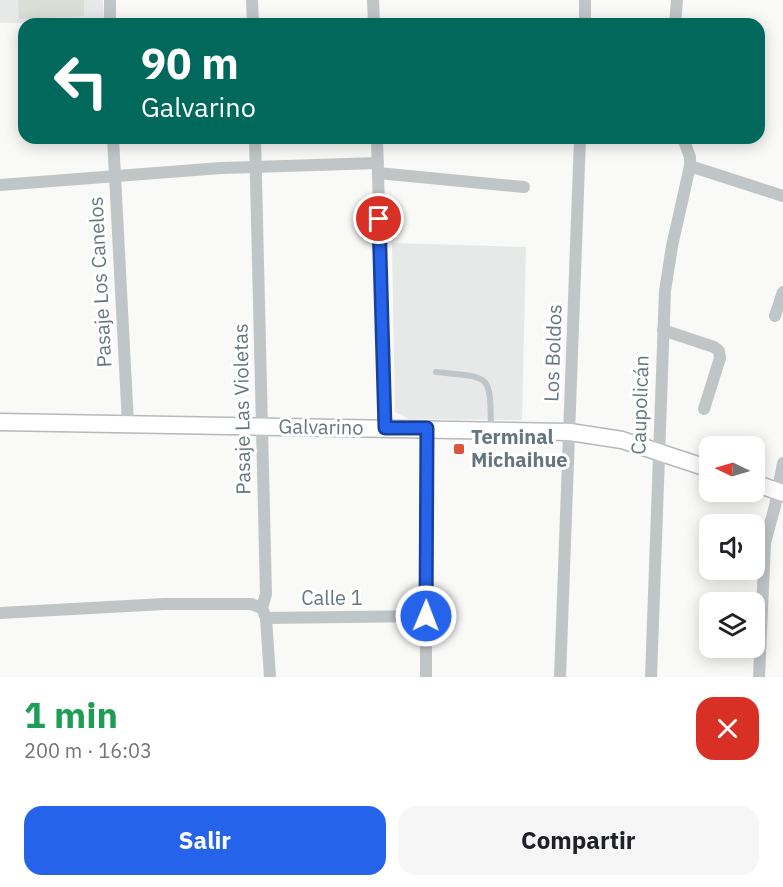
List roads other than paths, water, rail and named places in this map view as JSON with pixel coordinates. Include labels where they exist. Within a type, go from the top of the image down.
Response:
[{"type":"street","points":[[110,0],[110,18]]},
{"type":"street","points":[[252,0],[253,18]]},
{"type":"street","points":[[373,0],[374,18]]},
{"type":"street","points":[[585,0],[585,18]]},
{"type":"street","points":[[676,18],[677,0]]},
{"type":"street","name":"Pasaje Los Canelos","points":[[112,144],[128,424]]},
{"type":"street","name":"Pasaje Las Violetas","points":[[255,144],[266,594],[264,613],[270,677]]},
{"type":"street","points":[[377,144],[385,428]]},
{"type":"street","name":"Los Boldos","points":[[560,677],[580,144]]},
{"type":"street","name":"Caupolicán","points":[[651,677],[663,330],[668,270],[690,166],[690,157],[685,144]]},
{"type":"street","points":[[0,185],[256,166],[378,168],[524,187]]},
{"type":"street","points":[[690,166],[783,196]]},
{"type":"street","points":[[776,315],[783,292]]},
{"type":"street","points":[[663,330],[714,346],[719,351],[720,358],[704,409]]},
{"type":"street","name":"Galvarino","points":[[0,422],[570,432],[608,437],[699,465]]},
{"type":"street","points":[[426,677],[427,428]]},
{"type":"street","points":[[759,677],[765,543],[780,492],[783,464]]},
{"type":"street","points":[[765,487],[780,492]]},
{"type":"street","name":"Calle 1","points":[[0,613],[164,604],[251,604],[264,613],[426,616]]},
{"type":"lane","points":[[436,372],[474,376],[485,381],[491,391],[491,430]]},
{"type":"place","name":"Terminal Michaihue","points":[[459,449]]}]
